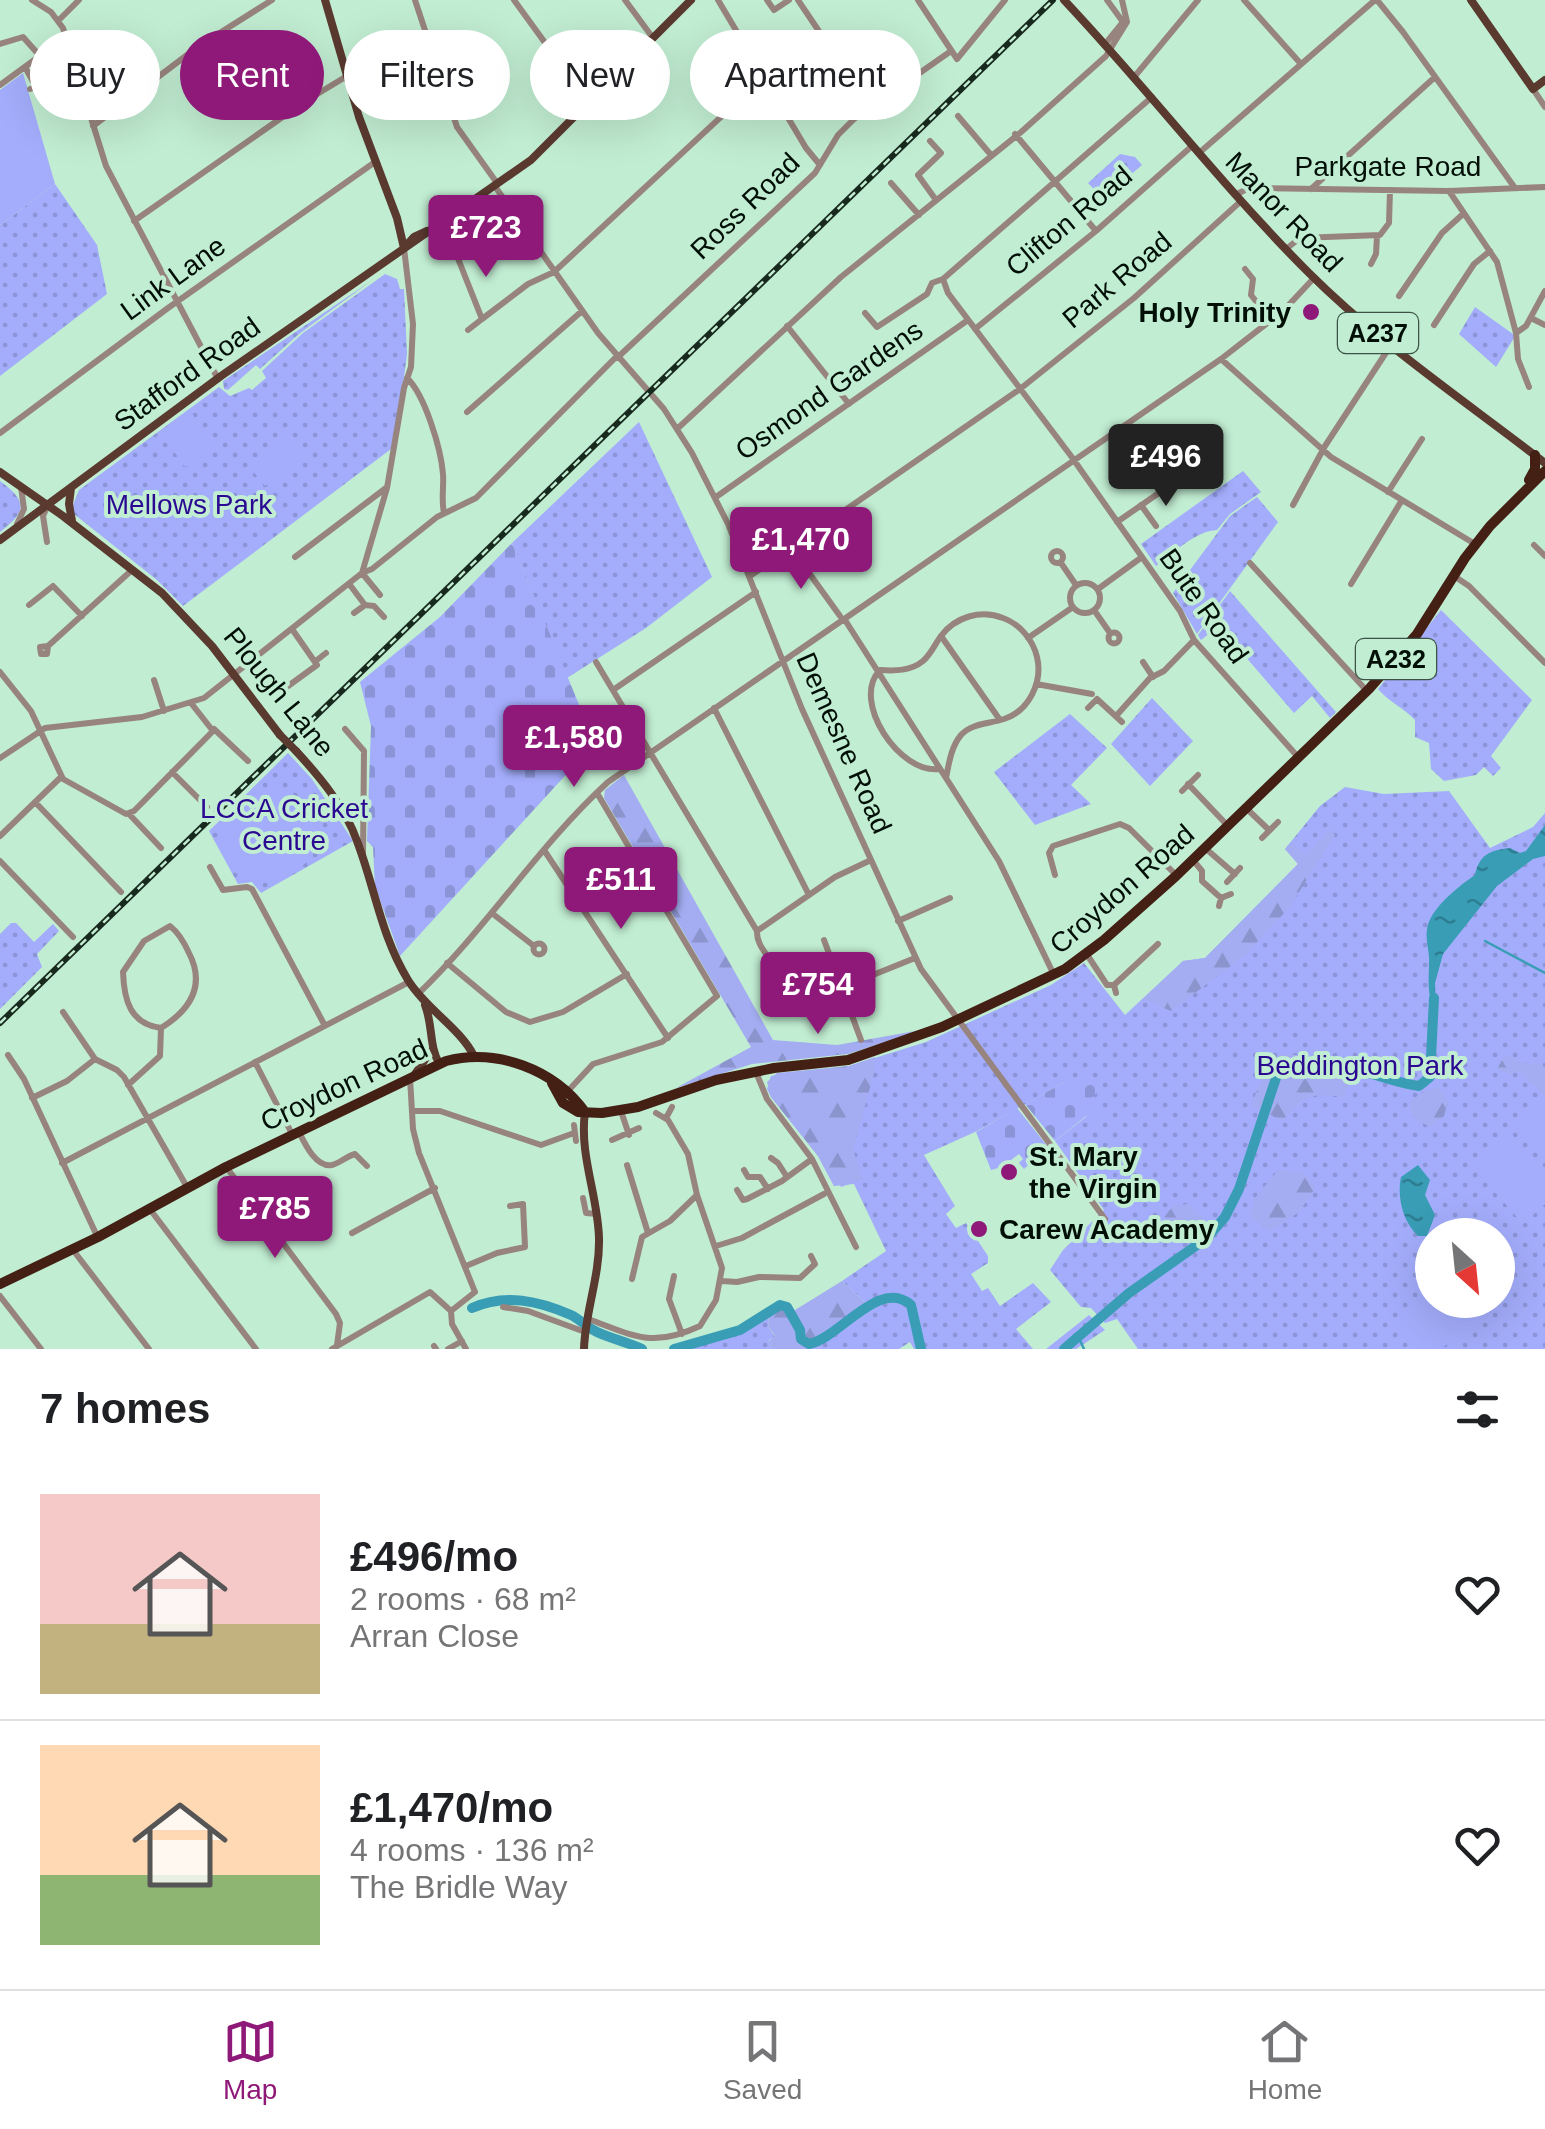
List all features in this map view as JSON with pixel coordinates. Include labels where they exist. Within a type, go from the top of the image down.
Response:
[{"type":"highway","points":[[1528,485],[1535,468],[1542,463]]},
{"type":"highway","name":"Croydon Road","points":[[552,1083],[564,1104],[585,1112],[622,1110],[756,1071],[848,1060],[958,1020],[1054,975],[1086,954],[1176,876],[1367,691],[1417,634],[1475,544],[1528,485],[1542,463]]},
{"type":"highway","name":"Croydon Road","points":[[0,1284],[98,1238],[226,1167],[439,1064],[474,1056],[508,1059],[552,1083],[585,1112]]},
{"type":"main road","points":[[325,0],[344,66]]},
{"type":"main road","name":"Stafford Road","points":[[661,30],[691,0]]},
{"type":"main road","name":"Manor Road","points":[[1064,0],[1109,46],[1237,198],[1314,278],[1391,345],[1542,463]]},
{"type":"main road","points":[[1471,0],[1533,89],[1545,80]]},
{"type":"main road","points":[[361,120],[404,248]]},
{"type":"main road","name":"Stafford Road","points":[[404,248],[414,237],[543,150],[572,120]]},
{"type":"main road","points":[[399,226],[414,237]]},
{"type":"main road","name":"Stafford Road","points":[[0,540],[432,228]]},
{"type":"main road","name":"Plough Lane","points":[[0,472],[172,602],[234,674],[280,736],[322,781],[343,813],[363,858],[383,928],[409,982],[436,1022],[467,1044],[474,1056]]},
{"type":"main road","points":[[71,488],[68,504],[74,525]]},
{"type":"main road","points":[[412,1075],[431,1051],[436,1022]]},
{"type":"main road","points":[[431,1051],[439,1064]]},
{"type":"main road","points":[[584,1349],[598,1264],[597,1214],[586,1155],[585,1112]]},
{"type":"street","points":[[32,0],[58,20],[63,30]]},
{"type":"street","points":[[93,126],[199,46],[272,0]]},
{"type":"street","name":"Demesne Road","points":[[415,0],[456,124],[616,358],[677,428],[716,497],[783,662],[916,958],[1105,1220]]},
{"type":"street","points":[[514,0],[536,30]]},
{"type":"street","points":[[625,0],[647,30]]},
{"type":"street","points":[[718,0],[736,30]]},
{"type":"street","points":[[767,0],[775,10],[789,0]]},
{"type":"street","points":[[798,0],[818,30]]},
{"type":"street","points":[[918,0],[957,59],[1005,0]]},
{"type":"street","points":[[1107,0],[1123,22],[1109,46]]},
{"type":"street","points":[[677,428],[787,326],[1028,123],[1109,46],[1128,22],[1122,0]]},
{"type":"street","points":[[1135,76],[1198,0]]},
{"type":"street","points":[[1244,0],[1301,64]]},
{"type":"street","points":[[1376,0],[1515,188]]},
{"type":"street","name":"Clifton Road","points":[[975,329],[1376,0]]},
{"type":"street","points":[[58,20],[77,3]]},
{"type":"street","points":[[0,44],[23,37],[30,45]]},
{"type":"street","name":"Ross Road","points":[[921,72],[951,51]]},
{"type":"street","points":[[0,85],[30,63]]},
{"type":"street","points":[[25,67],[30,77]]},
{"type":"street","points":[[134,221],[344,78]]},
{"type":"street","points":[[1311,188],[1436,78]]},
{"type":"street","points":[[1533,89],[1545,107]]},
{"type":"street","points":[[865,313],[877,327],[927,294],[936,280],[943,279],[1152,97]]},
{"type":"street","points":[[958,116],[991,154]]},
{"type":"street","points":[[91,120],[106,166],[218,379]]},
{"type":"street","points":[[468,330],[528,284],[554,272],[718,120]]},
{"type":"street","points":[[790,120],[820,166]]},
{"type":"street","name":"Ross Road","points":[[362,572],[372,569],[444,513],[476,498],[616,358],[820,166],[838,135],[855,120]]},
{"type":"street","points":[[1015,134],[1096,230]]},
{"type":"street","points":[[930,141],[941,153],[917,173],[936,200]]},
{"type":"street","name":"Link Lane","points":[[0,434],[178,301],[375,162]]},
{"type":"street","points":[[891,183],[918,215]]},
{"type":"street","name":"Parkgate Road","points":[[1237,198],[1249,188],[1448,191],[1545,187]]},
{"type":"street","points":[[1286,249],[1300,238],[1384,233],[1390,224],[1390,190]]},
{"type":"street","points":[[1448,191],[1499,268],[1516,333],[1518,359],[1530,387]]},
{"type":"street","name":"Park Road","points":[[750,576],[1020,388],[1134,298],[1237,198]]},
{"type":"street","points":[[1399,296],[1442,233],[1463,214]]},
{"type":"street","points":[[432,228],[457,256],[482,319]]},
{"type":"street","points":[[1371,264],[1376,254],[1376,236]]},
{"type":"street","points":[[0,758],[40,731],[164,712],[208,696],[362,572],[387,488],[414,337],[404,248]]},
{"type":"street","points":[[1434,325],[1474,264],[1490,251]]},
{"type":"street","points":[[1245,269],[1253,279],[1251,295],[1271,320]]},
{"type":"street","points":[[420,997],[596,793],[649,751],[1220,359],[1271,320],[1314,278]]},
{"type":"street","name":"Bute Road","points":[[943,279],[968,320],[1186,620],[1194,640],[1298,757]]},
{"type":"street","points":[[1516,333],[1526,326],[1545,292]]},
{"type":"street","points":[[467,412],[582,311]]},
{"type":"street","points":[[1530,318],[1545,325]]},
{"type":"street","name":"Osmond Gardens","points":[[716,497],[968,320]]},
{"type":"street","points":[[787,326],[848,404]]},
{"type":"street","points":[[1294,505],[1323,449],[1391,345]]},
{"type":"street","points":[[1220,359],[1323,449],[1475,544]]},
{"type":"street","points":[[408,375],[437,444],[444,513]]},
{"type":"street","points":[[1388,492],[1422,439]]},
{"type":"street","points":[[1117,522],[1195,468]]},
{"type":"street","points":[[10,533],[24,512],[20,487]]},
{"type":"street","points":[[295,558],[387,488]]},
{"type":"street","points":[[1351,584],[1402,500]]},
{"type":"street","points":[[1141,505],[1156,526]]},
{"type":"street","points":[[46,507],[43,516],[47,542]]},
{"type":"street","points":[[1534,545],[1545,556]]},
{"type":"street","points":[[791,548],[940,768],[1004,872],[1054,975]]},
{"type":"street","points":[[1098,589],[1142,558]]},
{"type":"street","points":[[1060,563],[1076,585]]},
{"type":"street","points":[[1250,563],[1367,691]]},
{"type":"street","points":[[48,646],[132,570]]},
{"type":"street","points":[[362,572],[380,595]]},
{"type":"street","points":[[1454,576],[1469,586],[1545,663]]},
{"type":"street","points":[[1088,582],[1098,589],[1100,600],[1094,610],[1082,613],[1073,607],[1070,593],[1076,585],[1088,582]]},
{"type":"street","points":[[350,585],[365,605]]},
{"type":"street","points":[[29,605],[54,586],[82,616]]},
{"type":"street","points":[[613,690],[756,592]]},
{"type":"street","points":[[354,613],[365,605],[374,606],[384,618]]},
{"type":"street","points":[[1028,638],[1073,607]]},
{"type":"street","points":[[1094,610],[1110,634]]},
{"type":"street","points":[[940,768],[928,770],[905,758],[884,736],[872,698],[873,678],[878,672],[917,665],[958,621],[988,614],[1010,620],[1028,638],[1038,664],[1036,684],[1024,705],[1000,720],[977,725],[962,734],[953,748],[946,778]]},
{"type":"street","points":[[284,689],[316,668],[316,660],[292,629]]},
{"type":"street","points":[[941,636],[1000,720]]},
{"type":"street","points":[[1088,708],[1097,698],[1119,719],[1152,676],[1164,671],[1194,640]]},
{"type":"street","points":[[316,660],[326,653]]},
{"type":"street","points":[[596,662],[757,931],[758,943],[775,969],[776,976],[768,982]]},
{"type":"street","points":[[1143,662],[1152,676]]},
{"type":"street","points":[[0,672],[24,701],[62,777],[128,814],[161,848]]},
{"type":"street","points":[[154,680],[164,712]]},
{"type":"street","points":[[1036,684],[1092,694]]},
{"type":"street","points":[[192,703],[248,762]]},
{"type":"street","points":[[714,708],[809,896]]},
{"type":"street","points":[[128,814],[213,728]]},
{"type":"street","points":[[345,729],[364,751],[363,858]]},
{"type":"street","points":[[172,772],[207,807]]},
{"type":"street","points":[[1198,775],[1185,788],[1228,826]]},
{"type":"street","points":[[0,836],[62,777]]},
{"type":"street","points":[[566,1093],[598,1062],[668,1038],[715,1000],[716,994],[596,793]]},
{"type":"street","points":[[35,802],[121,892]]},
{"type":"street","points":[[1246,808],[1270,830]]},
{"type":"street","points":[[1262,838],[1278,822]]},
{"type":"street","points":[[1055,874],[1050,848],[1116,823],[1129,828],[1176,876]]},
{"type":"street","points":[[1205,848],[1237,871],[1227,882]]},
{"type":"street","points":[[544,850],[668,1038]]},
{"type":"street","points":[[0,860],[73,938]]},
{"type":"street","points":[[757,931],[835,877],[870,860]]},
{"type":"street","points":[[1193,860],[1202,871],[1202,882],[1220,902],[1231,894]]},
{"type":"street","points":[[210,867],[224,890],[247,886],[252,889],[324,1024]]},
{"type":"street","points":[[898,921],[950,898]]},
{"type":"street","points":[[493,914],[534,946]]},
{"type":"street","points":[[128,1084],[160,1056],[161,1028],[190,1004],[196,983],[193,961],[178,932],[170,926],[144,940],[123,972],[129,1008],[143,1023],[161,1028]]},
{"type":"street","points":[[824,940],[861,1040]]},
{"type":"street","points":[[1086,954],[1104,984],[1115,989],[1158,944]]},
{"type":"street","points":[[801,1004],[916,958]]},
{"type":"street","points":[[1128,958],[1135,966]]},
{"type":"street","points":[[448,963],[506,1012],[530,1022],[562,1012],[627,974]]},
{"type":"street","points":[[62,1163],[409,982]]},
{"type":"street","points":[[814,1000],[816,1013]]},
{"type":"street","points":[[63,1012],[95,1059],[117,1070],[128,1084],[188,1188]]},
{"type":"street","points":[[8,1055],[23,1076],[98,1238]]},
{"type":"street","points":[[32,1098],[62,1084],[95,1059]]},
{"type":"street","points":[[255,1062],[295,1133],[321,1163],[331,1165],[355,1154],[367,1166]]},
{"type":"street","points":[[756,1071],[766,1099],[812,1159],[856,1248]]},
{"type":"street","points":[[412,1075],[417,1145],[475,1293],[451,1311]]},
{"type":"street","points":[[666,1118],[672,1108]]},
{"type":"street","points":[[622,1110],[629,1135]]},
{"type":"street","points":[[413,1111],[440,1112],[541,1144],[575,1133]]},
{"type":"street","points":[[588,1319],[642,1341],[682,1334],[706,1320],[722,1281],[716,1246],[697,1195],[688,1154],[666,1118],[656,1113]]},
{"type":"street","points":[[612,1140],[640,1128]]},
{"type":"street","points":[[771,1158],[787,1177]]},
{"type":"street","points":[[737,1190],[744,1200],[812,1159]]},
{"type":"street","points":[[627,1165],[648,1233]]},
{"type":"street","points":[[226,1167],[336,1314],[340,1323],[334,1347]]},
{"type":"street","points":[[744,1170],[748,1177],[760,1177],[768,1189]]},
{"type":"street","points":[[352,1233],[435,1188]]},
{"type":"street","points":[[716,1246],[742,1238],[827,1193]]},
{"type":"street","points":[[632,1279],[640,1239],[670,1221],[697,1195]]},
{"type":"street","points":[[583,1198],[586,1213],[597,1214]]},
{"type":"street","points":[[466,1266],[525,1247],[523,1204],[510,1206]]},
{"type":"street","points":[[149,1208],[256,1349]]},
{"type":"street","points":[[73,1250],[149,1349]]},
{"type":"street","points":[[722,1281],[800,1278],[816,1264],[811,1256]]},
{"type":"street","points":[[674,1276],[669,1299],[682,1334]]},
{"type":"street","points":[[334,1347],[424,1293],[434,1294],[451,1311],[452,1324],[464,1345],[448,1349]]},
{"type":"street","points":[[0,1296],[41,1349]]},
{"type":"street","points":[[503,1307],[528,1311],[585,1332]]},
{"type":"green space","points":[[23,73],[30,97],[30,120],[37,120],[55,184],[0,225],[0,90]]},
{"type":"green space","points":[[1120,154],[1135,157],[1142,165],[1094,202],[1088,195],[1094,189],[1088,183]]},
{"type":"green space","points":[[55,184],[97,245],[107,294],[0,376],[0,225]]},
{"type":"green space","name":"Mellows Park","points":[[385,274],[397,279],[400,289],[404,289],[407,354],[395,446],[183,606],[157,580],[74,514],[79,490],[219,387],[230,396],[252,390],[266,378],[262,371],[303,333]]},
{"type":"green space","points":[[371,281],[299,334],[260,369],[256,365],[228,390],[224,389],[223,381]]},
{"type":"green space","points":[[1475,307],[1513,334],[1496,367],[1459,334]]},
{"type":"green space","points":[[193,415],[215,446],[185,467],[163,436]]},
{"type":"green space","points":[[639,422],[712,577],[646,628],[567,678],[512,543]]},
{"type":"green space","points":[[284,437],[301,458],[265,486],[248,465]]},
{"type":"green space","points":[[1243,471],[1261,492],[1230,514],[1217,530],[1193,538],[1156,566],[1141,544]]},
{"type":"green space","points":[[0,481],[16,495],[21,506],[0,532]]},
{"type":"green space","points":[[1257,497],[1278,522],[1197,634],[1173,593],[1230,516]]},
{"type":"green space","points":[[512,543],[595,743],[400,956],[375,886],[373,847],[367,841],[371,726],[360,682],[440,617]]},
{"type":"green space","points":[[1230,591],[1336,712],[1330,718],[1312,696],[1294,713],[1219,626],[1201,640],[1198,635]]},
{"type":"green space","points":[[1441,610],[1532,700],[1491,756],[1501,768],[1493,776],[1484,767],[1476,775],[1444,781],[1431,769],[1429,743],[1415,737],[1415,720],[1378,689]]},
{"type":"green space","points":[[1152,698],[1193,741],[1150,786],[1111,744]]},
{"type":"green space","points":[[1070,714],[1107,748],[1071,785],[1091,804],[1035,825],[994,772]]},
{"type":"green space","name":"LCCA Cricket Centre","points":[[288,753],[312,779],[353,841],[261,893],[252,882],[238,884],[209,831]]},
{"type":"green space","points":[[624,775],[773,1040],[837,1045],[921,1030],[848,1054],[752,1064],[676,1088],[751,1047],[604,798],[605,790]]},
{"type":"green space","name":"LCCA Cricket Centre","points":[[273,786],[303,802],[316,835],[311,854],[298,870],[280,880],[259,883],[240,876],[226,859],[219,829],[242,802]]},
{"type":"green space","name":"Beddington Park","points":[[1345,787],[1384,794],[1449,791],[1490,848],[1533,827],[1545,813],[1545,1349],[1138,1349],[1117,1319],[1105,1323],[1091,1308],[1081,1307],[1050,1270],[1063,1250],[1104,1210],[1055,1141],[1087,1116],[1065,1082],[975,1132],[924,1155],[955,1206],[946,1214],[956,1228],[966,1223],[988,1256],[988,1263],[971,1274],[982,1291],[988,1288],[1000,1306],[1033,1283],[1051,1302],[1016,1329],[1033,1349],[914,1349],[910,1342],[899,1349],[810,1349],[839,1320],[861,1311],[867,1304],[842,1281],[886,1251],[854,1184],[834,1186],[818,1156],[771,1097],[767,1089],[771,1076],[849,1066],[926,1042],[1051,985],[1084,963],[1125,1015],[1183,961],[1205,958],[1298,864],[1285,849],[1320,806]]},
{"type":"green space","points":[[1329,830],[1335,835],[1289,908],[1244,956],[1171,1011],[1143,999],[1183,961],[1205,958],[1298,864],[1285,849],[1291,842],[1305,856]]},
{"type":"green space","points":[[16,923],[34,942],[53,924],[59,931],[37,954],[42,967],[0,1009],[0,934]]},
{"type":"green space","points":[[1283,1054],[1355,1059],[1344,1097],[1309,1097],[1283,1121],[1251,1105],[1269,1062]]},
{"type":"green space","points":[[1505,1055],[1530,1065],[1537,1062],[1545,1068],[1545,1096],[1519,1072],[1511,1075],[1497,1069]]},
{"type":"green space","points":[[875,1057],[853,1150],[863,1179],[834,1186],[818,1156],[771,1097],[767,1082],[777,1073],[849,1066]]},
{"type":"green space","points":[[1089,1075],[1100,1090],[1090,1099],[1101,1113],[1091,1121],[1086,1116],[1055,1141],[1025,1104],[1065,1082]]},
{"type":"green space","points":[[1439,1087],[1448,1102],[1444,1116],[1430,1127],[1414,1118],[1409,1103],[1422,1092]]},
{"type":"green space","points":[[1545,1099],[1545,1161],[1514,1126]]},
{"type":"green space","points":[[1017,1108],[1048,1147],[1024,1169],[1019,1154],[991,1170],[976,1132]]},
{"type":"green space","points":[[1508,1130],[1545,1171],[1545,1204],[1523,1224],[1471,1165]]},
{"type":"green space","points":[[1278,1170],[1304,1173],[1316,1187],[1299,1212],[1270,1231],[1250,1217],[1255,1198]]},
{"type":"green space","points":[[1188,1204],[1204,1219],[1201,1231],[1185,1242],[1163,1229],[1165,1216],[1173,1206]]},
{"type":"green space","points":[[842,1281],[867,1304],[861,1311],[839,1321],[810,1349],[772,1349],[769,1341],[775,1336],[768,1326],[769,1312],[780,1305],[795,1310]]},
{"type":"green space","points":[[1415,1305],[1415,1318],[1490,1318],[1440,1349],[1417,1349],[1397,1316]]},
{"type":"green space","points":[[769,1312],[768,1326],[775,1337],[769,1340],[772,1349],[674,1349],[740,1330]]},
{"type":"green space","points":[[1089,1315],[1105,1330],[1076,1349],[1046,1349]]},
{"type":"water","points":[[1545,825],[1545,856],[1533,859],[1497,886],[1443,954],[1435,983],[1436,1010],[1429,993],[1427,938],[1433,914],[1475,875],[1486,855],[1510,848],[1520,853],[1526,851]]},
{"type":"water","points":[[1418,1165],[1430,1180],[1425,1195],[1435,1215],[1415,1218],[1415,1232],[1400,1200],[1401,1177]]},
{"type":"waterway","points":[[1485,941],[1545,973]]},
{"type":"waterway","points":[[1064,1349],[1129,1293],[1207,1238],[1225,1217],[1239,1189],[1278,1072],[1313,1063],[1348,1067],[1419,1086],[1430,1077],[1434,998]]},
{"type":"waterway","points":[[674,1349],[740,1330],[780,1305],[787,1307],[801,1339],[809,1344],[886,1298],[899,1298],[911,1305],[921,1349]]},
{"type":"waterway","points":[[472,1308],[509,1300],[547,1306],[642,1349]]},
{"type":"waterway","points":[[1078,1336],[1084,1349]]},
{"type":"railway","points":[[0,1023],[1053,0]]},
{"type":"place","name":"Holy Trinity","points":[[1311,312]]},
{"type":"place","name":"St. Mary the Virgin","points":[[1009,1172]]},
{"type":"place","name":"Carew Academy","points":[[979,1229]]}]
